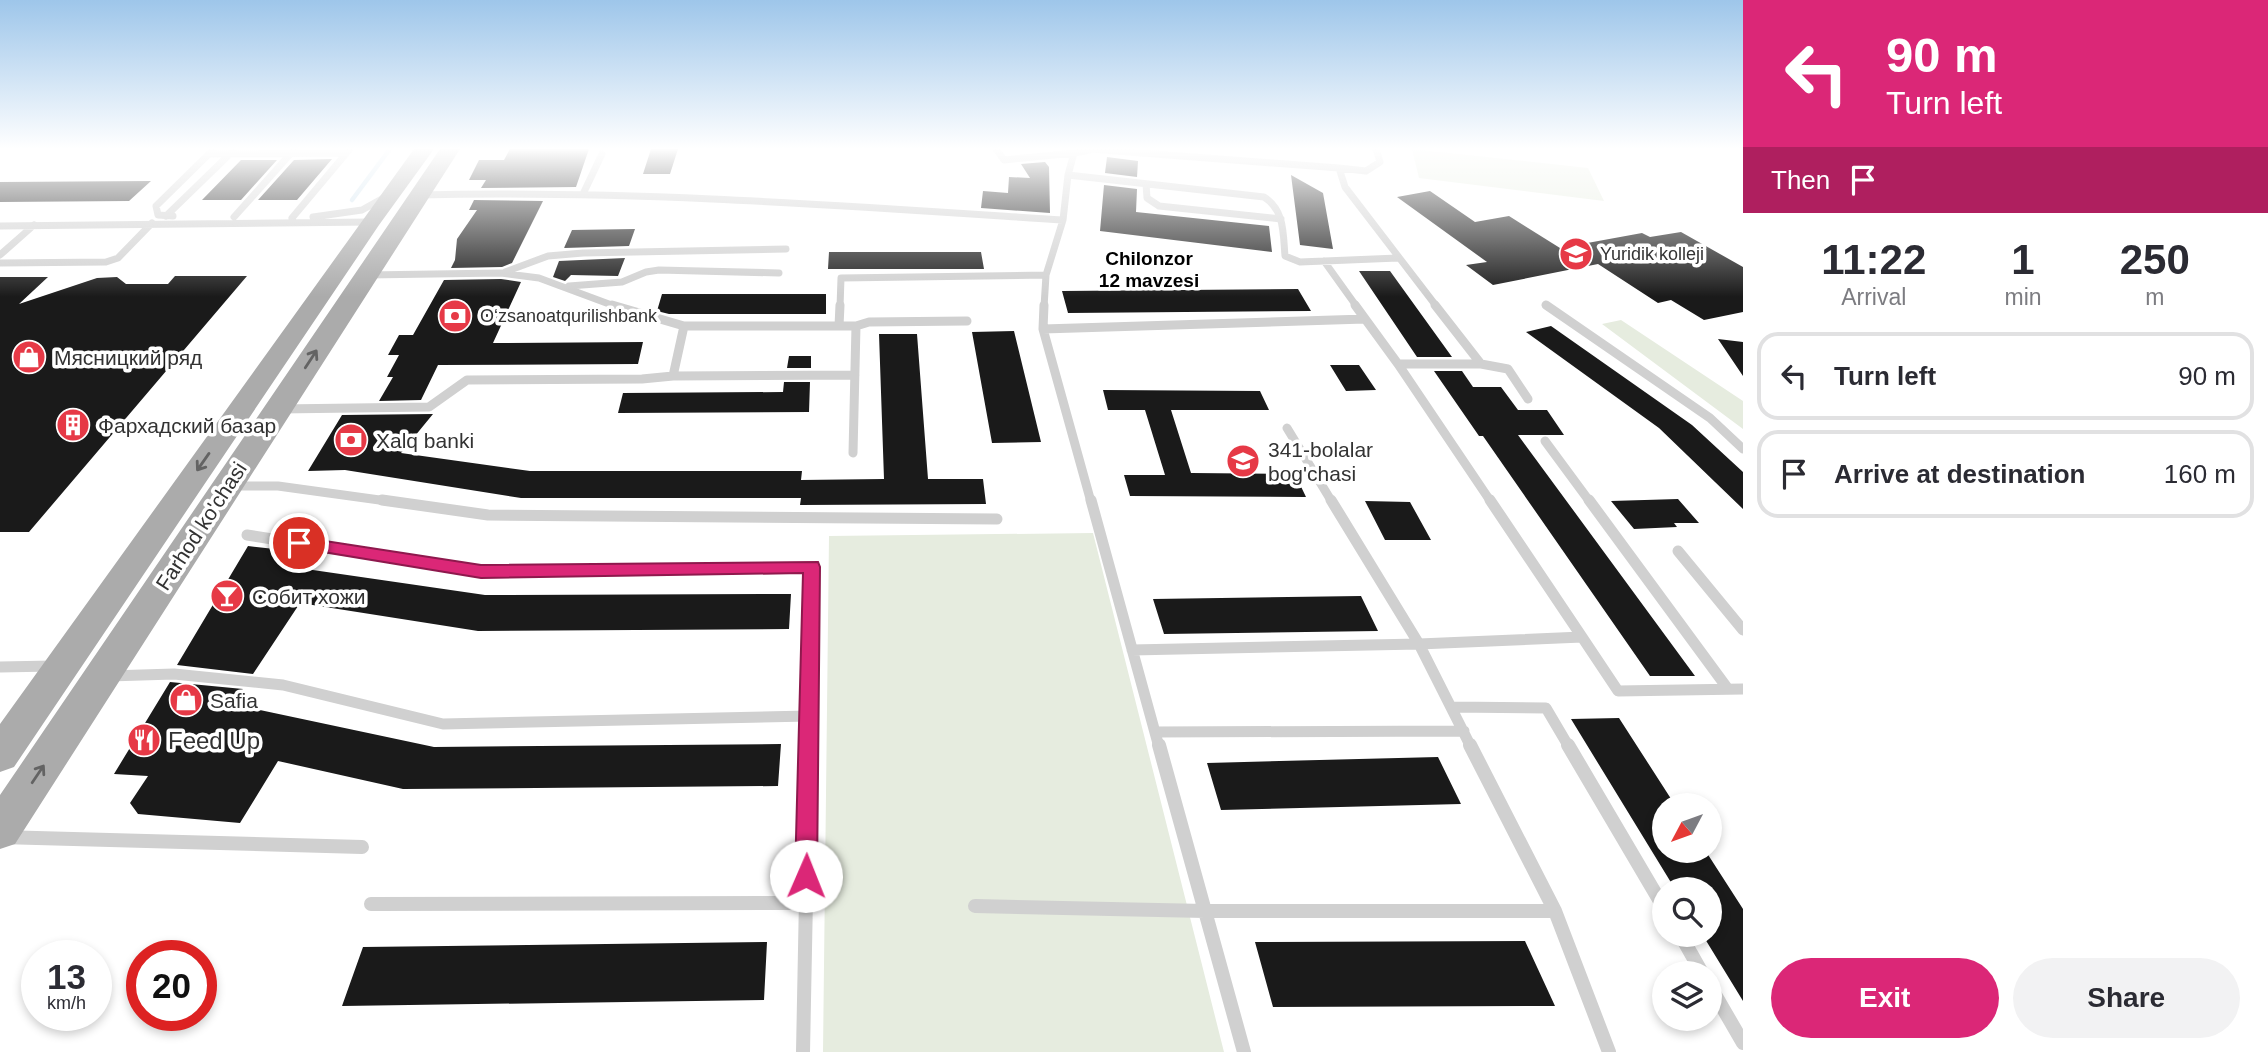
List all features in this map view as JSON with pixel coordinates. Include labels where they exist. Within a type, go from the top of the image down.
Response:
[{"type":"main road","name":"Farhod ko'chasi","points":[[0,755],[352,231],[400,198]]},
{"type":"main road","name":"Farhod ko'chasi","points":[[0,830],[402,222],[406,198]]},
{"type":"main road","points":[[352,231],[402,222]]},
{"type":"lane","points":[[164,198],[156,206],[158,215],[306,218],[362,209],[393,198]]},
{"type":"lane","points":[[166,216],[184,198]]},
{"type":"lane","points":[[234,217],[251,198]]},
{"type":"lane","points":[[292,218],[309,198]]},
{"type":"lane","points":[[696,198],[1063,220]]},
{"type":"lane","points":[[1065,198],[1063,220],[1046,275],[1043,329],[1244,1052]]},
{"type":"lane","points":[[1147,198],[1159,206],[1281,219]]},
{"type":"lane","points":[[1267,198],[1280,212],[1285,256],[1288,259],[1324,261],[1398,258]]},
{"type":"lane","points":[[1353,198],[1481,364]]},
{"type":"lane","points":[[306,218],[352,231]]},
{"type":"lane","points":[[0,226],[152,223],[352,231]]},
{"type":"lane","points":[[0,264],[106,262],[118,258],[152,223]]},
{"type":"lane","points":[[0,255],[34,225]]},
{"type":"lane","points":[[501,273],[548,256],[583,253],[786,249]]},
{"type":"lane","points":[[1324,261],[1398,364],[1618,691],[1743,689]]},
{"type":"lane","points":[[567,287],[622,282],[646,272],[659,270],[779,273]]},
{"type":"lane","points":[[367,275],[501,273],[539,278],[629,311],[684,326],[856,326],[869,322],[967,321]]},
{"type":"lane","points":[[839,326],[841,278],[1046,275]]},
{"type":"lane","points":[[1546,305],[1710,418],[1743,449]]},
{"type":"lane","points":[[1043,329],[1365,319]]},
{"type":"lane","points":[[673,376],[684,326]]},
{"type":"lane","points":[[853,453],[856,326]]},
{"type":"lane","points":[[1398,364],[1481,364],[1508,369],[1528,399]]},
{"type":"lane","points":[[278,409],[429,407],[467,380],[855,375]]},
{"type":"lane","points":[[1287,428],[1419,644],[1464,731],[1555,911],[1609,1052]]},
{"type":"lane","points":[[1545,441],[1728,689]]},
{"type":"lane","points":[[228,486],[278,486],[488,515],[997,519]]},
{"type":"lane","points":[[247,535],[481,572],[812,567],[803,1052]]},
{"type":"lane","points":[[1678,551],[1743,630]]},
{"type":"lane","points":[[1132,650],[1419,644],[1582,637]]},
{"type":"lane","points":[[0,667],[62,666]]},
{"type":"lane","points":[[103,676],[174,674],[282,685],[443,724],[809,716]]},
{"type":"lane","points":[[1451,707],[1546,708],[1652,888]]},
{"type":"lane","points":[[1155,733],[1464,731]]},
{"type":"lane","points":[[0,838],[65,837],[362,847]]},
{"type":"lane","points":[[371,904],[806,903]]},
{"type":"lane","points":[[975,906],[1205,911],[1555,911]]},
{"type":"lane","points":[[1722,1007],[1743,1043]]},
{"type":"shaded area","points":[[1581,198],[1603,198],[1604,201]]},
{"type":"shaded area","points":[[1621,320],[1743,401],[1743,429],[1602,324]]},
{"type":"shaded area","points":[[1093,533],[1224,1052],[823,1052],[829,536]]},
{"type":"building","points":[[0,198],[132,198],[129,201],[0,202]]},
{"type":"building","points":[[204,198],[243,198],[241,200],[202,200]]},
{"type":"building","points":[[260,198],[299,198],[297,200],[258,200]]},
{"type":"building","points":[[982,198],[1050,198],[1050,213],[981,208]]},
{"type":"building","points":[[1103,198],[1137,198],[1136,212],[1269,226],[1272,252],[1100,231]]},
{"type":"building","points":[[1294,198],[1324,198],[1333,249],[1300,245]]},
{"type":"building","points":[[1399,198],[1440,198],[1475,222],[1509,216],[1560,248],[1642,233],[1650,237],[1681,232],[1743,267],[1743,312],[1704,320],[1671,300],[1658,303],[1598,264],[1493,285],[1466,265],[1487,262]]},
{"type":"building","points":[[474,200],[543,201],[512,263],[502,267],[451,268],[455,260],[457,239],[477,210],[469,210]]},
{"type":"building","points":[[635,229],[629,246],[564,248],[572,230]]},
{"type":"building","points":[[829,252],[981,252],[984,269],[828,269]]},
{"type":"building","points":[[625,258],[618,276],[571,275],[565,281],[553,277],[559,261]]},
{"type":"building","points":[[1359,271],[1390,271],[1452,357],[1417,357]]},
{"type":"building","name":"Фархадский базар","points":[[175,276],[247,276],[29,532],[0,532],[0,277],[48,277],[19,304],[97,278],[117,277],[126,284],[168,284]]},
{"type":"building","points":[[501,279],[521,282],[493,343],[643,342],[638,364],[438,365],[421,400],[379,401],[393,377],[387,377],[399,355],[388,355],[399,335],[413,335],[444,280]]},
{"type":"building","points":[[1298,289],[1311,311],[1068,313],[1062,291]]},
{"type":"building","points":[[662,294],[826,294],[826,314],[669,314],[657,311]]},
{"type":"building","points":[[1551,326],[1692,425],[1743,472],[1743,509],[1659,428],[1526,332]]},
{"type":"building","points":[[1014,331],[1041,442],[992,443],[972,332]]},
{"type":"building","points":[[879,334],[917,334],[928,479],[983,479],[986,504],[800,505],[801,498],[521,498],[345,470],[308,471],[342,415],[433,414],[401,453],[530,471],[802,471],[801,480],[884,479]]},
{"type":"building","points":[[1718,339],[1743,342],[1743,376]]},
{"type":"building","points":[[789,356],[811,356],[811,368],[787,368]]},
{"type":"building","points":[[1330,365],[1359,365],[1376,390],[1346,391]]},
{"type":"building","points":[[1434,371],[1462,371],[1473,387],[1501,387],[1518,410],[1547,410],[1564,435],[1518,435],[1695,676],[1650,676],[1483,436],[1479,436]]},
{"type":"building","points":[[784,382],[810,382],[809,412],[618,413],[623,393],[783,392]]},
{"type":"building","points":[[1103,390],[1260,391],[1269,410],[1171,410],[1191,473],[1295,474],[1306,497],[1130,496],[1124,475],[1165,475],[1145,410],[1108,410]]},
{"type":"building","points":[[1678,499],[1699,523],[1674,523],[1677,527],[1634,529],[1611,501]]},
{"type":"building","points":[[1365,501],[1410,502],[1431,540],[1385,540]]},
{"type":"building","points":[[248,546],[311,553],[299,568],[485,595],[791,594],[789,629],[478,631],[300,603],[253,674],[177,665]]},
{"type":"building","points":[[1361,596],[1378,631],[1164,634],[1153,599]]},
{"type":"building","points":[[170,682],[243,689],[232,704],[434,747],[781,744],[778,786],[403,789],[278,761],[240,823],[138,814],[130,803],[148,776],[114,774]]},
{"type":"building","points":[[1619,718],[1667,793],[1652,793],[1652,851],[1571,719]]},
{"type":"building","points":[[1438,757],[1461,804],[1221,810],[1207,763]]},
{"type":"building","points":[[1659,863],[1713,863],[1743,909],[1743,1001],[1722,967],[1722,961],[1719,961],[1710,947],[1722,947],[1722,877],[1668,877]]},
{"type":"building","points":[[1525,941],[1555,1006],[1273,1007],[1255,942]]},
{"type":"building","points":[[767,942],[764,1000],[342,1006],[363,947]]},
{"type":"place","name":"Yuridik kolleji","points":[[1576,254]]},
{"type":"place","name":"Oʻzsanoatqurilishbank","points":[[455,316]]},
{"type":"place","name":"Мясницкий ряд","points":[[29,357]]},
{"type":"place","name":"Фархадский базар","points":[[73,425]]},
{"type":"place","name":"Xalq banki","points":[[351,440]]},
{"type":"place","name":"341-bolalar bog'chasi","points":[[1243,461]]},
{"type":"place","name":"Собит хожи","points":[[227,596]]},
{"type":"place","name":"Safia","points":[[186,700]]},
{"type":"place","name":"Feed Up","points":[[144,740]]},
{"type":"district","name":"Chilonzor 12 mavzesi","points":[[1149,269]]},
{"type":"route","points":[[299,543],[481,572],[812,567],[806,876]]}]
